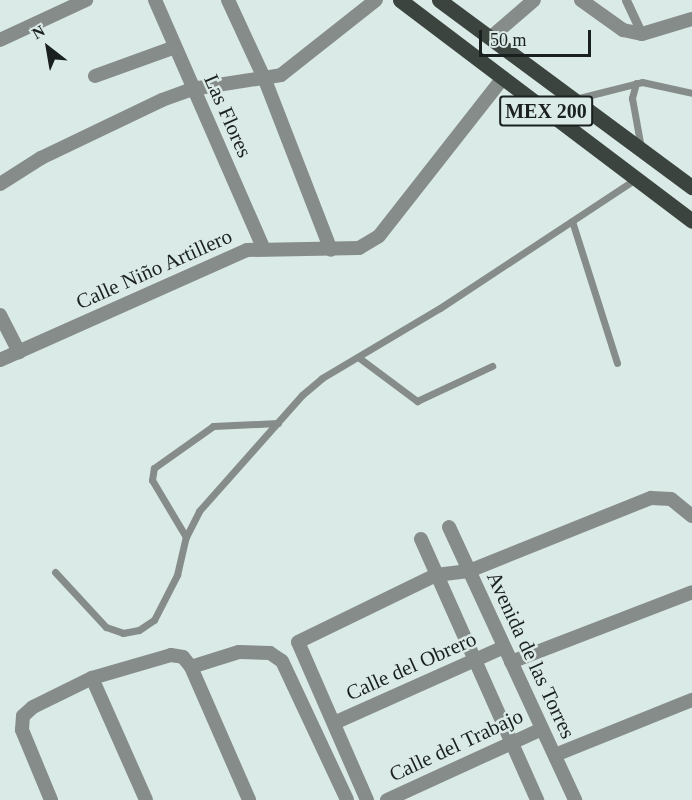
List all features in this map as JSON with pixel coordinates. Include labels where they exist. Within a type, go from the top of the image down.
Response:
[{"type":"main road","name":"MEX 200","points":[[400,0],[692,221]]},
{"type":"main road","name":"MEX 200","points":[[439,0],[692,187]]},
{"type":"street","points":[[0,40],[86,0]]},
{"type":"street","name":"Las Flores","points":[[155,0],[264,249]]},
{"type":"street","points":[[228,0],[265,80],[331,250]]},
{"type":"street","points":[[0,184],[41,158],[192,89],[265,80],[281,75],[376,0]]},
{"type":"street","points":[[490,38],[534,0]]},
{"type":"street","points":[[581,0],[623,30],[642,34],[692,20]]},
{"type":"street","points":[[626,0],[642,34]]},
{"type":"street","points":[[95,76],[175,47]]},
{"type":"street","name":"Calle Niño Artillero","points":[[0,360],[247,250],[359,248],[379,236],[503,78]]},
{"type":"street","points":[[0,315],[19,352]]},
{"type":"street","points":[[367,800],[298,642],[436,575],[469,571],[660,497],[671,499],[692,516]]},
{"type":"street","name":"Avenida de las Torres","points":[[449,527],[575,800]]},
{"type":"street","points":[[421,539],[537,800]]},
{"type":"street","points":[[511,662],[692,592]]},
{"type":"street","name":"Calle del Obrero","points":[[334,723],[504,648]]},
{"type":"street","points":[[191,667],[239,652],[270,653],[282,661],[347,800]]},
{"type":"street","points":[[51,800],[22,730],[23,716],[33,707],[92,678],[171,655],[183,657],[191,667],[249,800]]},
{"type":"street","points":[[92,678],[146,800]]},
{"type":"street","points":[[555,755],[692,700]]},
{"type":"street","name":"Calle del Trabajo","points":[[387,800],[542,729]]},
{"type":"lane","points":[[636,83],[632,98],[642,150]]},
{"type":"lane","points":[[573,100],[636,83],[692,93]]},
{"type":"lane","points":[[55,572],[106,627],[123,633],[139,630],[154,620],[177,575],[186,537],[199,511],[322,378],[636,179]]},
{"type":"lane","points":[[572,221],[617,363]]},
{"type":"lane","points":[[358,357],[417,401],[492,366]]},
{"type":"lane","points":[[186,537],[152,480],[154,468],[213,426],[278,423]]}]
